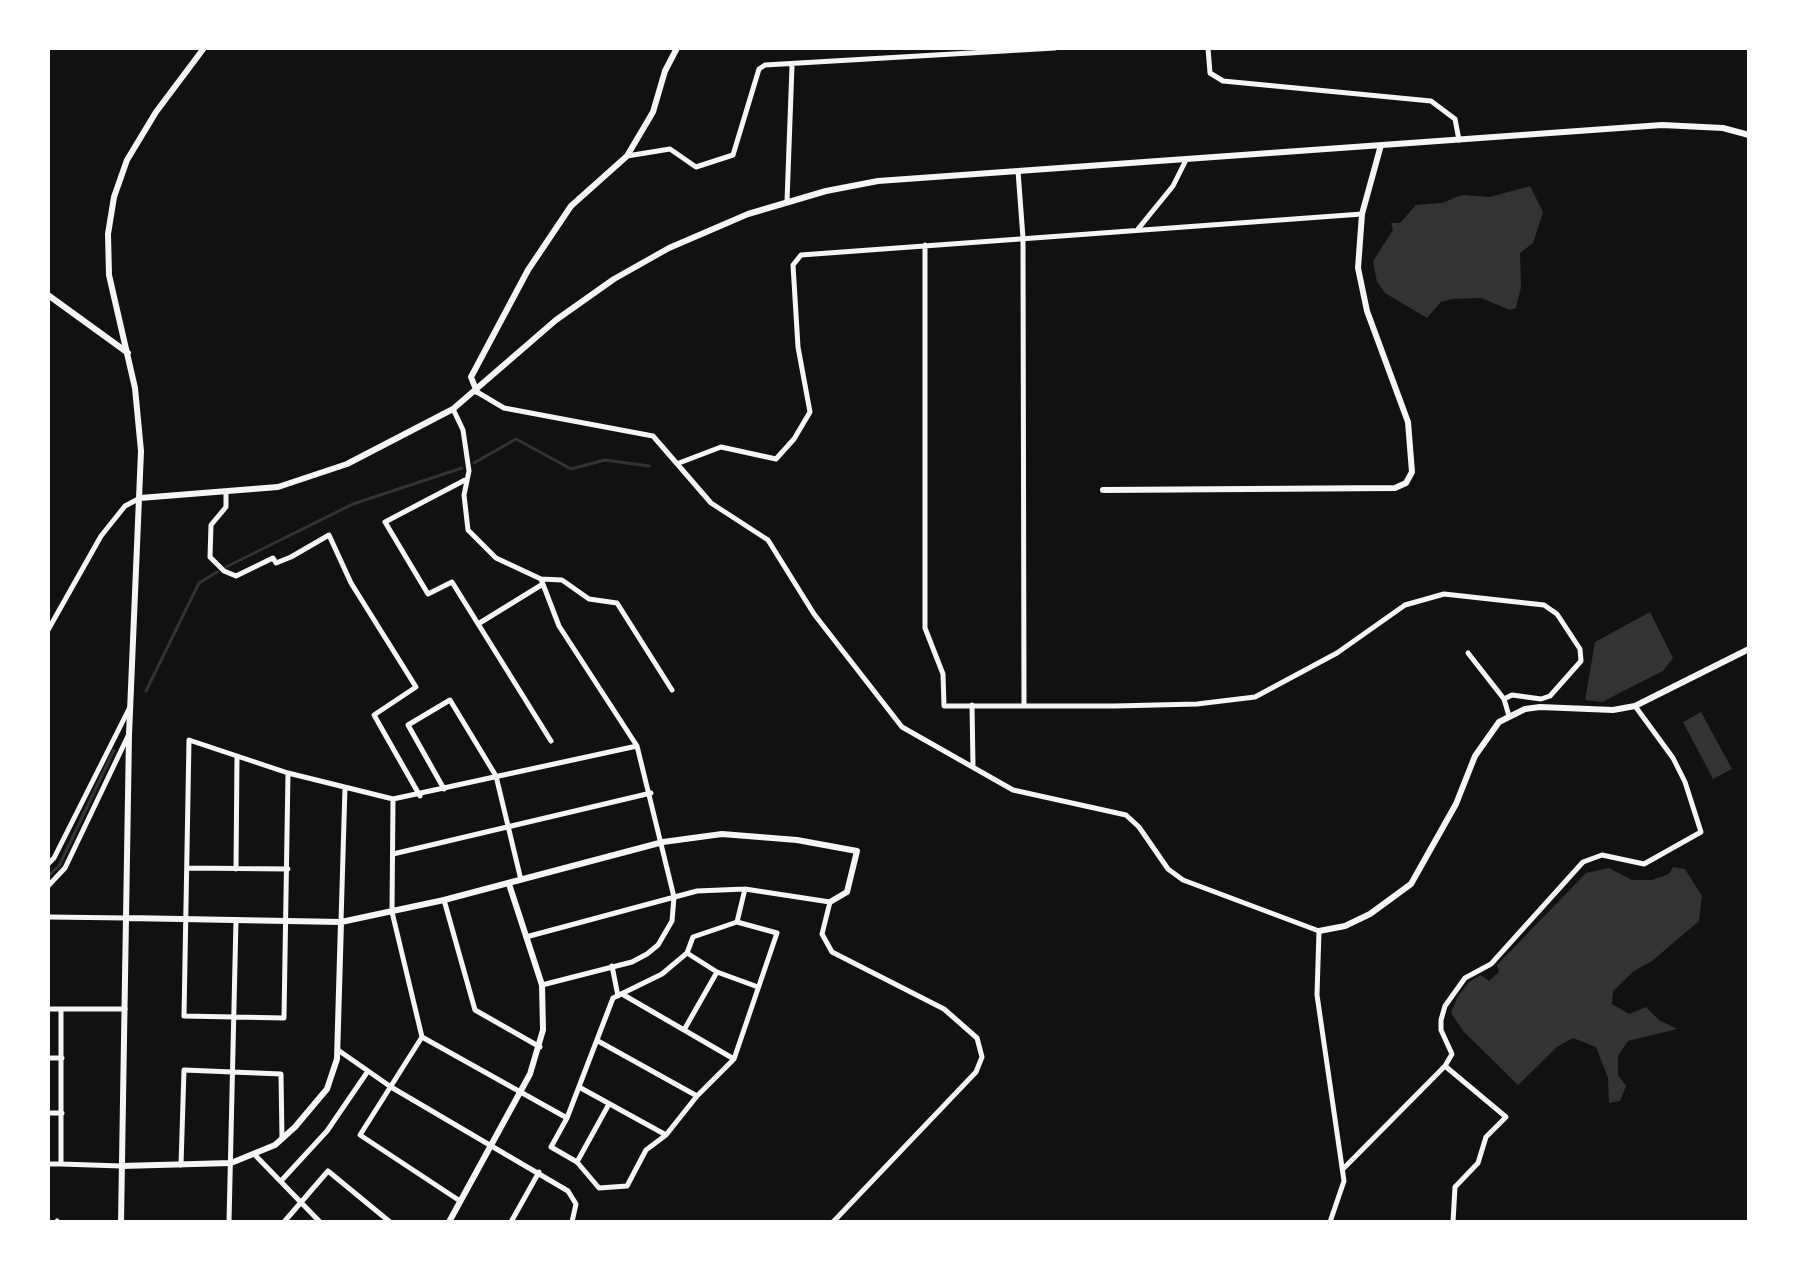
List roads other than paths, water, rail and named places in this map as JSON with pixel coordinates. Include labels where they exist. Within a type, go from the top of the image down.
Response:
[{"type":"street","points":[[121,1222],[129,735],[140,498],[139,414],[109,275],[108,234],[114,197],[127,160],[145,129],[204,48]]},
{"type":"street","points":[[677,48],[665,71],[653,112],[627,156],[571,206],[542,246],[471,377],[477,392],[504,408],[653,436],[718,509],[768,540],[814,614],[898,724],[929,744],[1013,790],[1126,815],[1139,827],[1168,869],[1183,880],[1319,931],[1345,926],[1370,914],[1411,884],[1456,804],[1486,737],[1509,716],[1540,707],[1613,710],[1635,706],[1749,649]]},
{"type":"street","points":[[627,156],[670,149],[696,167],[733,155],[759,69],[765,65],[792,66],[1055,48]]},
{"type":"street","points":[[1208,48],[1210,73],[1223,81],[1431,101],[1455,119],[1459,140]]},
{"type":"street","points":[[787,201],[792,66]]},
{"type":"street","points":[[48,630],[101,536],[125,506],[140,498],[278,487],[309,479],[396,441],[477,392],[556,320],[614,279],[712,227],[787,201],[878,181],[1662,125],[1723,128],[1749,135]]},
{"type":"street","points":[[1103,490],[1395,488],[1406,483],[1412,472],[1408,422],[1360,290],[1358,268],[1362,214],[1381,145]]},
{"type":"street","points":[[1137,230],[1173,186],[1186,160]]},
{"type":"street","points":[[1018,171],[1023,238],[1024,705]]},
{"type":"street","points":[[679,463],[721,447],[776,459],[804,421],[810,403],[798,347],[793,265],[801,255],[1362,214]]},
{"type":"street","points":[[925,245],[925,628],[943,674],[944,706],[1197,704],[1255,697],[1337,653],[1405,605],[1444,594],[1544,605],[1557,614],[1580,649],[1581,661],[1550,696],[1541,699],[1512,695],[1504,699]]},
{"type":"street","points":[[48,295],[128,353]]},
{"type":"street","points":[[453,409],[463,430],[469,471],[464,512],[468,530],[496,558],[542,581],[562,580],[589,599],[617,603],[672,690]]},
{"type":"street","points":[[466,480],[385,522],[428,594],[452,582],[551,741]]},
{"type":"street","points":[[226,493],[226,507],[211,525],[210,557],[224,571],[236,576],[273,558],[276,563],[301,553],[329,535],[351,583],[416,687],[374,715],[420,796]]},
{"type":"street","points":[[478,624],[542,581]]},
{"type":"street","points":[[542,581],[559,626],[637,746],[651,793],[674,897],[672,921],[658,945],[632,962],[542,985]]},
{"type":"street","points":[[1468,653],[1504,699],[1509,716]]},
{"type":"street","points":[[444,789],[408,725],[450,700],[496,776],[521,880]]},
{"type":"street","points":[[972,705],[973,766]]},
{"type":"street","points":[[48,864],[54,858],[130,706]]},
{"type":"street","points":[[1342,1169],[1445,1066],[1452,1054],[1441,1030],[1445,1006],[1465,978],[1491,964],[1583,862],[1602,855],[1644,864],[1701,832],[1685,782],[1673,758],[1635,706]]},
{"type":"street","points":[[48,886],[65,868],[129,735]]},
{"type":"street","points":[[288,773],[284,1018],[184,1016],[189,740],[288,773],[393,799],[420,796],[496,776],[637,746]]},
{"type":"street","points":[[236,869],[237,756]]},
{"type":"street","points":[[48,1164],[231,1163],[282,1139],[327,1089],[338,1050],[345,787]]},
{"type":"street","points":[[393,854],[651,793]]},
{"type":"street","points":[[393,799],[392,912],[422,1037],[360,1135],[460,1201]]},
{"type":"street","points":[[48,917],[341,922],[509,884],[663,842],[722,834],[797,840],[857,851],[847,892],[830,902],[745,889],[711,890],[526,937]]},
{"type":"street","points":[[187,868],[288,869]]},
{"type":"street","points":[[449,1222],[521,1092],[540,1047],[545,1013],[542,985],[509,884]]},
{"type":"street","points":[[737,922],[745,889]]},
{"type":"street","points":[[444,900],[475,1010],[540,1047]]},
{"type":"street","points":[[830,902],[822,934],[832,952],[944,1009],[977,1038],[982,1057],[976,1072],[833,1222]]},
{"type":"street","points":[[229,1222],[236,920]]},
{"type":"street","points":[[737,922],[777,933],[734,1059],[697,1096],[666,1135],[646,1150],[627,1186],[599,1188],[577,1162],[551,1147],[567,1118],[613,998],[662,974],[687,953],[693,937],[737,922]]},
{"type":"street","points":[[1319,931],[1317,995],[1342,1169],[1341,1192],[1330,1222]]},
{"type":"street","points":[[687,953],[717,972],[758,987]]},
{"type":"street","points":[[612,966],[620,995],[734,1059]]},
{"type":"street","points":[[684,1030],[717,972]]},
{"type":"street","points":[[48,1009],[125,1009]]},
{"type":"street","points":[[61,1009],[61,1164]]},
{"type":"street","points":[[422,1037],[567,1118]]},
{"type":"street","points":[[598,1041],[697,1096]]},
{"type":"street","points":[[338,1050],[391,1087],[568,1191],[576,1204],[572,1222]]},
{"type":"street","points":[[48,1058],[62,1058]]},
{"type":"street","points":[[1445,1066],[1506,1117],[1486,1137],[1478,1163],[1455,1187],[1453,1222]]},
{"type":"street","points":[[181,1165],[184,1070],[281,1074],[282,1139]]},
{"type":"street","points":[[281,1181],[327,1131],[368,1071]]},
{"type":"street","points":[[579,1087],[666,1135]]},
{"type":"street","points":[[577,1162],[609,1104]]},
{"type":"street","points":[[48,1113],[62,1113]]},
{"type":"street","points":[[254,1154],[320,1222]]},
{"type":"street","points":[[284,1222],[328,1171],[390,1222]]},
{"type":"street","points":[[511,1222],[539,1172]]},
{"type":"waterway","points":[[474,463],[516,439],[571,469],[605,460],[649,466]]},
{"type":"waterway","points":[[226,567],[353,504],[462,468]]},
{"type":"waterway","points":[[146,691],[199,583],[217,572]]},
{"type":"waterway","points":[[48,876],[59,866],[114,750]]}]
